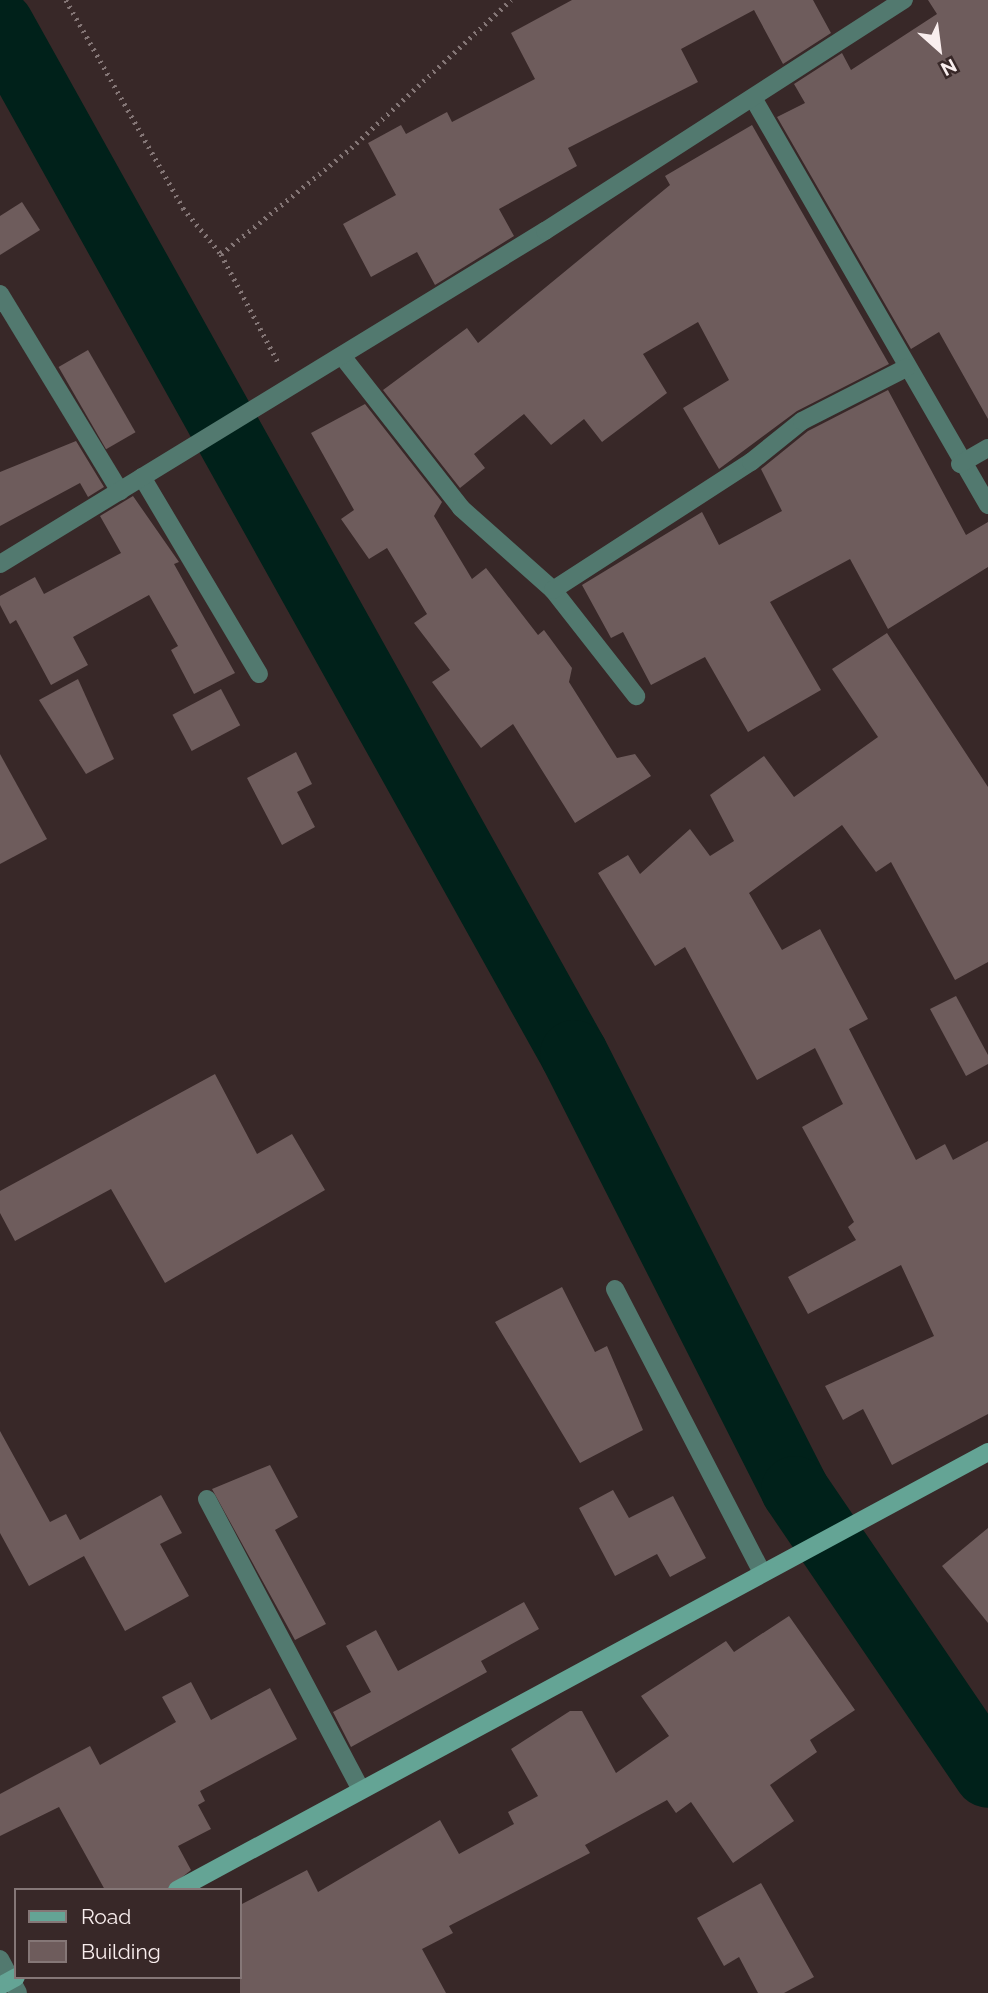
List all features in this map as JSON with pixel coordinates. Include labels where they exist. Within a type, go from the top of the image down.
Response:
[{"type":"street","points":[[0,564],[292,388],[904,0]]},
{"type":"street","points":[[753,98],[960,464],[988,505]]},
{"type":"street","points":[[0,294],[120,491]]},
{"type":"street","points":[[342,356],[461,508],[553,590],[636,696]]},
{"type":"street","points":[[553,590],[751,462],[802,421],[906,368]]},
{"type":"street","points":[[960,464],[988,448]]},
{"type":"street","points":[[142,477],[259,674]]},
{"type":"street","points":[[615,1289],[771,1567]]},
{"type":"street","points":[[181,1888],[880,1507],[988,1452]]},
{"type":"street","points":[[207,1499],[361,1790]]},
{"type":"street","points":[[0,1959],[11,1984]]},
{"type":"path","points":[[66,0],[183,208],[221,254],[292,388]]},
{"type":"path","points":[[221,254],[351,148],[511,0]]},
{"type":"building","points":[[572,0],[813,0],[831,33],[783,64],[754,10],[681,49],[698,82],[568,148],[577,166],[499,209],[514,236],[435,285],[417,252],[371,277],[343,224],[396,195],[368,143],[401,125],[406,134],[447,112],[452,122],[535,79],[511,33]]},
{"type":"building","points":[[928,0],[988,0],[988,419],[939,332],[911,349],[777,117],[805,103],[794,84],[842,53],[851,70],[937,14]]},
{"type":"building","points":[[752,125],[889,364],[797,411],[719,469],[683,408],[729,380],[698,322],[643,354],[667,393],[602,442],[584,419],[551,445],[524,414],[474,454],[485,468],[460,488],[383,390],[467,328],[478,343],[670,185],[665,176]]},
{"type":"building","points":[[22,202],[40,230],[0,255],[0,216]]},
{"type":"building","points":[[88,350],[136,432],[106,449],[59,367]]},
{"type":"building","points":[[888,390],[966,535],[988,522],[988,567],[888,629],[850,559],[770,602],[821,690],[748,732],[705,657],[651,685],[623,632],[611,638],[582,585],[702,512],[719,545],[782,511],[761,469],[808,431]]},
{"type":"building","points":[[365,404],[442,502],[434,516],[472,579],[486,568],[538,635],[544,630],[572,668],[569,682],[617,758],[635,754],[651,776],[575,823],[513,724],[481,748],[432,682],[450,670],[414,623],[427,614],[387,548],[369,559],[341,519],[354,510],[311,433]]},
{"type":"building","points":[[76,441],[104,487],[88,497],[80,483],[0,526],[0,472]]},
{"type":"building","points":[[133,496],[179,562],[174,564],[235,673],[194,694],[171,650],[178,646],[149,595],[73,637],[88,665],[51,685],[16,620],[10,624],[0,605],[0,596],[35,577],[44,594],[121,553],[100,516]]},
{"type":"building","points":[[887,633],[988,787],[988,962],[955,980],[891,862],[876,872],[842,825],[749,893],[782,950],[820,929],[868,1019],[849,1029],[916,1160],[945,1144],[953,1160],[988,1141],[988,1414],[892,1465],[863,1409],[843,1420],[825,1386],[934,1336],[901,1265],[808,1314],[788,1277],[856,1240],[848,1227],[854,1222],[802,1127],[843,1104],[815,1048],[757,1080],[685,947],[655,966],[598,873],[628,855],[640,874],[690,829],[710,856],[734,841],[710,795],[764,756],[794,797],[878,737],[832,669]]},
{"type":"building","points":[[78,679],[114,759],[86,774],[39,700]]},
{"type":"building","points":[[221,689],[240,725],[192,751],[172,715]]},
{"type":"building","points":[[296,752],[312,784],[297,792],[315,827],[282,845],[247,778]]},
{"type":"building","points":[[0,754],[47,839],[0,864]]},
{"type":"building","points":[[956,996],[988,1055],[988,1064],[966,1076],[930,1009]]},
{"type":"building","points":[[215,1074],[257,1154],[292,1134],[325,1190],[165,1283],[111,1189],[15,1241],[0,1213],[0,1191]]},
{"type":"building","points":[[562,1287],[595,1352],[607,1346],[643,1430],[580,1463],[495,1322]]},
{"type":"building","points":[[0,1431],[50,1522],[66,1514],[80,1540],[161,1495],[182,1533],[160,1544],[189,1596],[125,1631],[84,1556],[29,1586],[0,1533]]},
{"type":"building","points":[[270,1465],[298,1517],[275,1530],[326,1624],[295,1640],[212,1489]]},
{"type":"building","points":[[613,1490],[629,1518],[673,1496],[706,1558],[670,1577],[657,1554],[615,1576],[579,1508]]},
{"type":"building","points":[[988,1528],[988,1623],[942,1566]]},
{"type":"building","points":[[524,1602],[539,1629],[481,1661],[487,1672],[351,1747],[333,1712],[371,1692],[346,1646],[376,1630],[398,1671]]},
{"type":"building","points":[[789,1616],[855,1710],[810,1740],[817,1752],[770,1785],[794,1821],[733,1863],[691,1802],[676,1813],[667,1800],[585,1845],[590,1853],[449,1926],[453,1933],[422,1949],[446,1993],[240,1993],[242,1904],[307,1870],[318,1892],[440,1820],[459,1854],[514,1824],[508,1812],[538,1796],[511,1749],[570,1711],[582,1711],[616,1773],[669,1736],[641,1696],[726,1641],[734,1652]]},
{"type":"building","points":[[191,1682],[211,1720],[270,1688],[297,1739],[200,1791],[205,1801],[198,1805],[211,1829],[178,1846],[191,1870],[168,1888],[104,1888],[59,1807],[0,1836],[0,1794],[90,1746],[100,1765],[176,1722],[162,1697]]},
{"type":"building","points":[[761,1883],[814,1977],[784,1993],[758,1993],[739,1957],[724,1966],[697,1918]]},
{"type":"waterway","points":[[0,25],[574,1054],[795,1490],[988,1774]]}]
